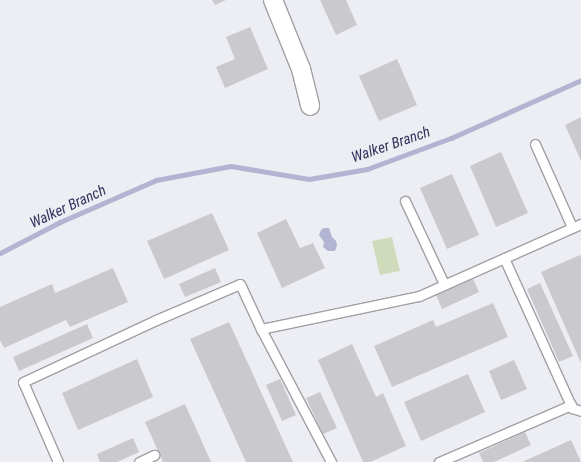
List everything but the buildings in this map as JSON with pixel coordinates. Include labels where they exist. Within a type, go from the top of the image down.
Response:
[{"type":"street","points":[[273,0],[301,69],[310,106]]},
{"type":"lane","points":[[261,329],[419,296],[577,226],[535,144]]},
{"type":"lane","points":[[405,201],[444,284]]},
{"type":"lane","points":[[504,258],[572,408],[581,411]]},
{"type":"lane","points":[[58,462],[23,382],[156,320],[240,284],[261,329],[331,462]]},
{"type":"lane","points":[[439,462],[571,406]]},
{"type":"lane","points":[[139,462],[154,455]]},
{"type":"green space","points":[[392,237],[400,271],[380,275],[372,241]]},
{"type":"water","points":[[324,228],[329,228],[332,237],[336,241],[337,245],[335,251],[328,251],[323,247],[324,242],[319,235],[321,230]]},
{"type":"waterway","name":"Walker Branch","points":[[0,253],[60,222],[156,180],[231,166],[309,179],[367,169],[451,138],[581,80]]}]
